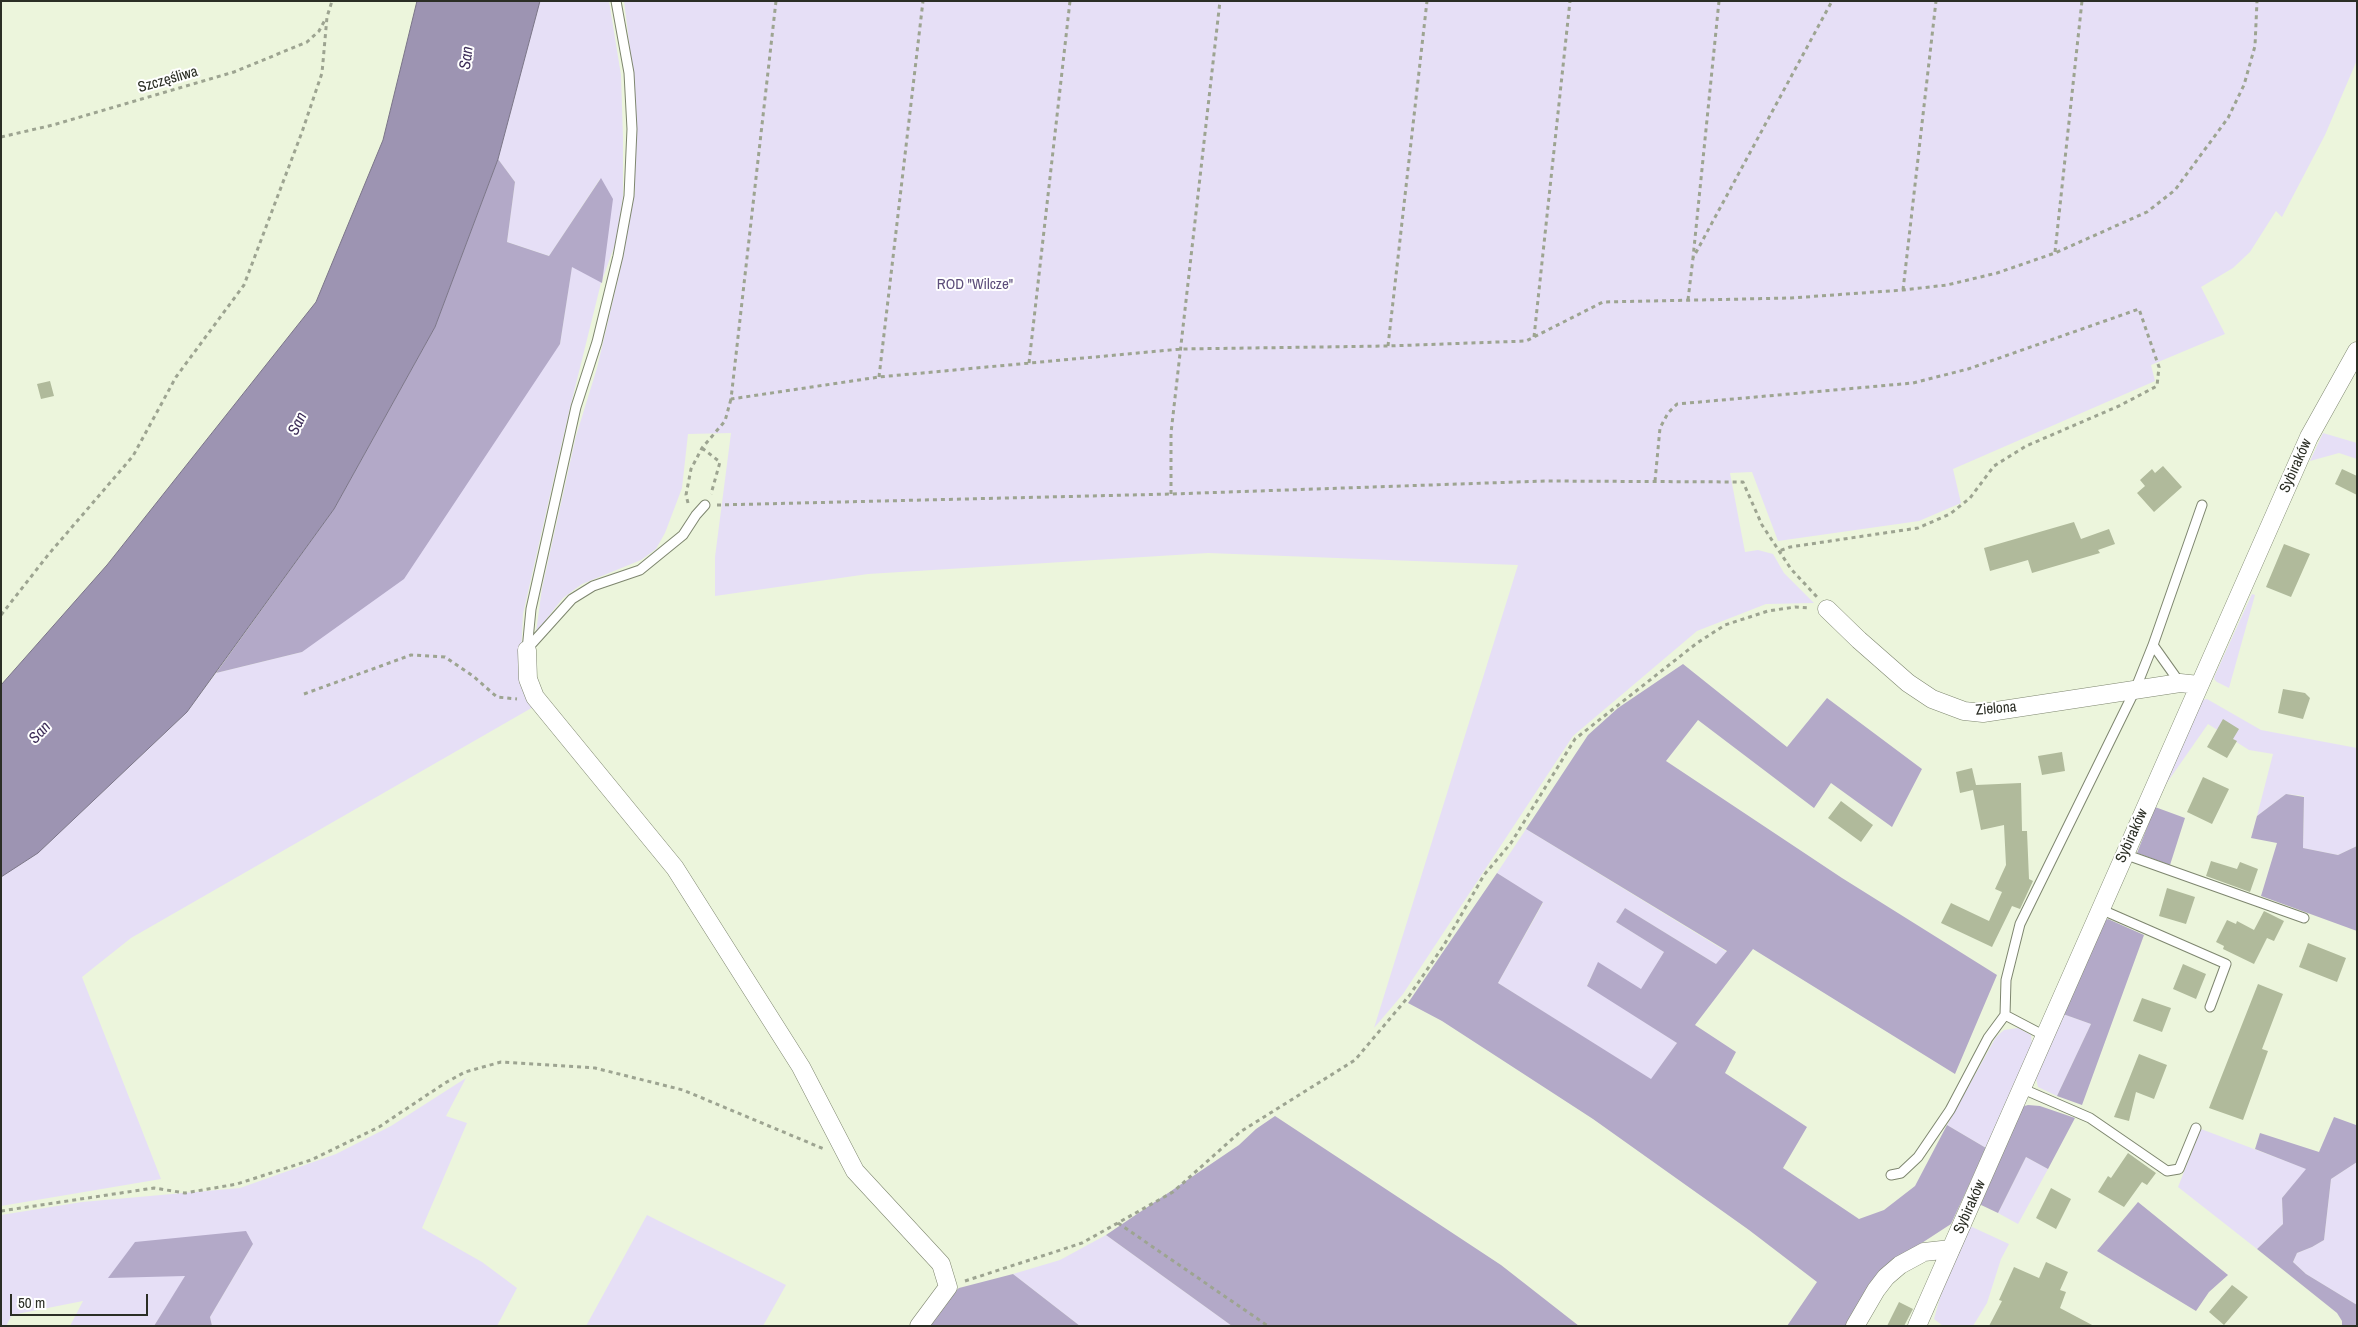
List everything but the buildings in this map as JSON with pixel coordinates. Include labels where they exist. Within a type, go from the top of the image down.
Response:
[{"type":"street","name":"Sybiraków","points":[[1921,1324],[2124,854],[2309,437],[2357,351]]},
{"type":"street","name":"Zielona","points":[[1827,609],[1908,684],[1932,699],[1964,711],[1983,713],[2180,683],[2199,685]]},
{"type":"street","points":[[527,650],[528,678],[535,697],[675,868],[801,1067],[855,1171],[941,1264],[948,1287],[919,1326]]},
{"type":"street","points":[[1855,1326],[1876,1290],[1900,1264],[1924,1252],[1952,1249]]},
{"type":"lane","points":[[527,650],[531,609],[576,407],[597,342],[618,256],[629,196],[632,129],[629,73],[616,1]]},
{"type":"lane","points":[[527,650],[572,599],[593,586],[640,570],[683,535],[696,514],[705,505]]},
{"type":"lane","points":[[1891,1175],[1901,1173],[1918,1157],[1950,1110],[1988,1038],[2005,1015],[2006,980],[2020,924],[2134,690],[2153,645],[2202,505]]},
{"type":"lane","points":[[2153,645],[2180,683]]},
{"type":"lane","points":[[2124,854],[2304,918]]},
{"type":"lane","points":[[2100,909],[2226,964],[2210,1007]]},
{"type":"lane","points":[[2005,1015],[2045,1036]]},
{"type":"lane","points":[[2023,1089],[2090,1118],[2167,1171],[2179,1169],[2196,1128]]},
{"type":"path","points":[[1,615],[48,555],[133,456],[176,377],[244,285],[302,132],[322,73],[327,17],[332,1]]},
{"type":"path","points":[[696,514],[689,508],[686,495],[691,469],[702,448],[725,421],[731,399],[776,1]]},
{"type":"path","points":[[879,377],[923,1]]},
{"type":"path","points":[[1029,362],[1070,1]]},
{"type":"path","points":[[1171,494],[1172,433],[1220,1]]},
{"type":"path","points":[[1388,346],[1427,1]]},
{"type":"path","points":[[1534,337],[1570,1]]},
{"type":"path","points":[[1688,300],[1694,258],[1719,1]]},
{"type":"path","points":[[1694,258],[1832,1]]},
{"type":"path","points":[[1903,290],[1936,1]]},
{"type":"path","points":[[2055,253],[2082,1]]},
{"type":"path","points":[[731,399],[879,377],[1029,362],[1181,350],[1526,341],[1603,302],[1791,298],[1903,290],[1947,285],[1997,273],[2055,253],[2147,212],[2175,190],[2228,118],[2244,85],[2255,46],[2257,1]]},
{"type":"path","name":"Szczęśliwa","points":[[1,137],[53,125],[234,72],[307,42],[319,31],[327,17]]},
{"type":"path","points":[[1655,482],[1660,428],[1668,413],[1677,404],[1913,383],[1968,369],[2139,309],[2159,367],[2156,386],[2119,406],[2026,446],[1994,466],[1970,498],[1950,514],[1918,528],[1790,546],[1779,551]]},
{"type":"path","points":[[702,448],[720,462],[714,487],[705,505],[1171,494],[1545,481],[1743,482],[1762,525],[1779,551],[1791,569],[1827,609]]},
{"type":"path","points":[[948,1287],[1082,1243],[1118,1223],[1173,1192],[1240,1132],[1355,1060],[1409,996],[1444,945],[1484,875],[1511,843],[1575,738],[1697,643],[1726,625],[1768,611],[1795,607],[1827,609]]},
{"type":"path","points":[[304,694],[411,655],[445,657],[473,676],[497,696],[514,699],[535,697]]},
{"type":"path","points":[[1,1210],[154,1188],[185,1193],[236,1184],[311,1160],[379,1127],[445,1083],[465,1072],[501,1062],[595,1068],[683,1090],[848,1160]]},
{"type":"path","points":[[1118,1223],[1268,1326]]},
{"type":"green space","points":[[540,1],[609,1],[621,75],[623,196],[617,239],[602,280],[600,179],[549,256],[507,242],[515,182],[498,159]]},
{"type":"green space","name":"ROD \"Wilcze\"","points":[[624,1],[2357,1],[2357,60],[2325,135],[2282,217],[2276,211],[2250,252],[2233,268],[2201,287],[2225,334],[2151,365],[2155,381],[1953,469],[1961,503],[1919,521],[1778,541],[1752,472],[1730,473],[1745,552],[1758,550],[1773,554],[1784,573],[1814,603],[1766,604],[1697,631],[1573,736],[1403,994],[1374,1028],[1518,565],[1208,553],[868,574],[715,596],[715,557],[731,433],[688,434],[682,488],[665,533],[656,549],[641,560],[582,584],[563,598],[536,632],[542,588],[576,436],[597,368],[622,262],[635,191],[635,90]]},
{"type":"green space","points":[[572,266],[601,282],[523,614],[521,654],[535,706],[131,938],[82,977],[161,1179],[1,1206],[1,877],[38,853],[187,712],[216,673],[302,652],[560,344]]},
{"type":"green space","points":[[2323,433],[2357,443],[2357,459],[2339,453],[2310,461]]},
{"type":"green space","points":[[2252,594],[2255,595],[2229,688],[2214,679]]},
{"type":"green space","points":[[2207,699],[2261,730],[2357,748],[2357,846],[2338,855],[2303,848],[2304,796],[2286,794],[2257,816],[2273,754],[2249,750],[2208,724],[2164,787],[2202,700]]},
{"type":"green space","points":[[1526,829],[1727,952],[1716,964],[1625,908],[1616,922],[1664,952],[1641,990],[1598,963],[1587,985],[1677,1043],[1651,1080],[1498,983],[1543,903],[1497,873]]},
{"type":"green space","points":[[2063,1014],[2091,1024],[2057,1096],[2038,1087],[2036,1078]]},
{"type":"green space","points":[[2018,1028],[2031,1035],[2032,1044],[1986,1148],[1947,1125],[1996,1037],[2004,1030]]},
{"type":"green space","points":[[466,1078],[446,1116],[467,1123],[422,1228],[482,1262],[517,1288],[497,1326],[212,1326],[210,1317],[253,1244],[186,1276],[154,1326],[70,1326],[83,1301],[12,1315],[6,1326],[1,1326],[1,1215],[82,1202],[240,1188],[336,1154],[391,1126]]},
{"type":"green space","points":[[2201,1129],[2307,1169],[2282,1198],[2283,1224],[2257,1249],[2178,1187]]},
{"type":"green space","points":[[2026,1157],[2048,1169],[2018,1224],[1998,1213]]},
{"type":"green space","points":[[2357,1162],[2357,1305],[2306,1274],[2293,1262],[2297,1253],[2324,1240],[2331,1179]]},
{"type":"green space","points":[[647,1215],[786,1285],[763,1326],[586,1326]]},
{"type":"green space","points":[[1970,1226],[2009,1244],[2001,1259],[1987,1303],[1973,1326],[1943,1326],[1934,1319],[1945,1280]]},
{"type":"green space","points":[[1106,1235],[1232,1326],[1080,1326],[1013,1274],[1060,1260]]},
{"type":"shaded area","points":[[498,159],[515,182],[507,242],[549,256],[601,178],[613,199],[602,283],[572,267],[560,344],[404,579],[302,652],[216,673],[334,509],[435,327]]},
{"type":"shaded area","points":[[1683,664],[1787,747],[1827,698],[1922,769],[1892,827],[1831,783],[1814,808],[1698,720],[1666,761],[1842,878],[1997,975],[1955,1074],[1753,949],[1695,1025],[1736,1052],[1725,1073],[1807,1127],[1783,1168],[1859,1219],[1884,1210],[1915,1186],[1947,1125],[1986,1148],[1951,1224],[1908,1252],[1869,1285],[1846,1326],[1787,1326],[1817,1282],[1749,1230],[1593,1119],[1442,1021],[1408,1003],[1497,873],[1543,902],[1498,983],[1651,1079],[1677,1043],[1587,986],[1598,962],[1641,989],[1664,952],[1616,922],[1625,908],[1716,964],[1727,951],[1526,829],[1588,735],[1618,708]]},
{"type":"shaded area","points":[[2286,794],[2304,797],[2303,848],[2338,855],[2357,846],[2357,931],[2261,896],[2277,843],[2251,838],[2257,816]]},
{"type":"shaded area","points":[[2155,807],[2185,818],[2170,865],[2137,853]]},
{"type":"shaded area","points":[[2108,919],[2144,935],[2082,1105],[2057,1096],[2091,1024],[2063,1014],[2104,921]]},
{"type":"shaded area","points":[[2028,1105],[2040,1106],[2075,1118],[2048,1169],[2026,1157],[1998,1213],[1979,1204],[2021,1107]]},
{"type":"shaded area","points":[[1275,1116],[1501,1265],[1579,1326],[1232,1326],[1106,1235],[1239,1145],[1256,1129]]},
{"type":"shaded area","points":[[2334,1117],[2356,1125],[2357,1122],[2357,1162],[2331,1179],[2324,1240],[2297,1253],[2293,1262],[2306,1274],[2357,1305],[2357,1326],[2342,1326],[2342,1321],[2337,1313],[2257,1249],[2283,1224],[2282,1198],[2306,1169],[2255,1149],[2260,1133],[2319,1152]]},
{"type":"shaded area","points":[[2138,1202],[2228,1275],[2209,1292],[2196,1311],[2097,1251]]},
{"type":"shaded area","points":[[246,1231],[253,1244],[210,1317],[212,1326],[154,1326],[185,1276],[108,1278],[135,1242]]},
{"type":"shaded area","points":[[1013,1274],[1080,1326],[926,1326],[941,1302],[959,1288]]},
{"type":"water","name":"San","points":[[417,1],[540,1],[498,159],[435,327],[334,509],[187,712],[38,853],[1,877],[1,685],[107,565],[316,302],[383,140]]}]
